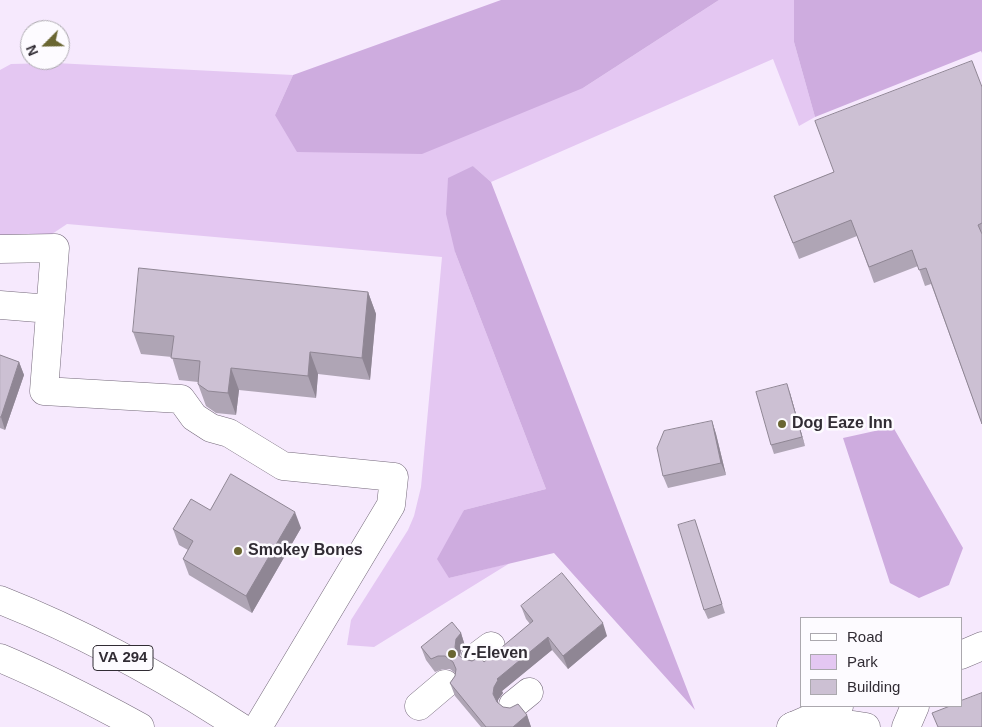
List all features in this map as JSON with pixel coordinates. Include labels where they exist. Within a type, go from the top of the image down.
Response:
[{"type":"main road","points":[[0,249],[55,248],[44,391],[182,399],[194,417],[211,428],[229,433],[283,466],[394,477],[391,505],[258,727]]},
{"type":"main road","points":[[0,305],[50,309]]},
{"type":"main road","name":"VA 294","points":[[0,600],[73,633],[139,666],[202,702],[240,727]]},
{"type":"main road","points":[[962,655],[982,646]]},
{"type":"main road","points":[[0,658],[44,678],[140,727]]},
{"type":"main road","points":[[419,706],[445,684]]},
{"type":"main road","points":[[792,727],[837,707]]},
{"type":"main road","points":[[906,727],[915,707]]},
{"type":"main road","points":[[792,727],[852,724],[866,727]]},
{"type":"green space","points":[[719,0],[794,0],[794,42],[815,117],[799,126],[773,59],[491,182],[473,166],[455,252],[546,489],[464,510],[449,578],[510,563],[374,647],[347,645],[351,620],[408,530],[414,516],[421,487],[442,257],[67,224],[49,236],[0,239],[0,70],[11,64],[20,64],[20,70],[70,70],[70,64],[293,75],[275,115],[583,88]]},
{"type":"shaded area","points":[[501,0],[719,0],[583,88],[422,154],[297,152],[275,115],[293,75]]},
{"type":"shaded area","points":[[794,0],[982,0],[982,53],[981,51],[815,117],[794,42]]},
{"type":"shaded area","points":[[473,166],[491,182],[695,710],[554,553],[449,578],[437,559],[464,510],[546,489],[455,252],[446,214],[448,178]]},
{"type":"shaded area","points":[[893,427],[963,548],[949,585],[919,598],[890,583],[843,438]]},
{"type":"building","points":[[972,61],[982,87],[982,223],[978,225],[982,234],[982,424],[926,268],[919,270],[912,250],[869,267],[851,220],[793,243],[774,196],[834,172],[815,121]]},
{"type":"building","points":[[139,268],[368,292],[362,358],[310,352],[308,376],[231,368],[228,393],[208,391],[198,384],[200,361],[171,358],[174,336],[133,332]]},
{"type":"building","points":[[0,355],[19,362],[1,417],[0,417]]},
{"type":"building","name":"Dog Eaze Inn","points":[[787,384],[802,437],[771,445],[756,392]]},
{"type":"building","points":[[712,421],[721,463],[663,476],[657,448],[664,431]]},
{"type":"building","name":"Smokey Bones","points":[[231,474],[295,512],[246,596],[183,559],[193,541],[173,529],[191,499],[210,510]]},
{"type":"building","points":[[695,520],[722,604],[704,610],[678,525]]},
{"type":"building","name":"7-Eleven","points":[[562,573],[603,623],[563,656],[548,637],[497,679],[493,694],[497,702],[503,707],[510,708],[518,704],[527,715],[513,727],[486,727],[450,683],[455,676],[456,669],[453,662],[445,656],[431,659],[421,647],[452,622],[461,633],[456,639],[455,647],[458,655],[472,661],[480,657],[484,662],[533,621],[521,606]]},
{"type":"building","points":[[982,693],[982,727],[938,727],[932,713],[947,707],[962,707],[962,701]]},
{"type":"place","name":"Dog Eaze Inn","points":[[782,424]]},
{"type":"place","name":"Smokey Bones","points":[[238,551]]},
{"type":"place","name":"7-Eleven","points":[[452,654]]}]
